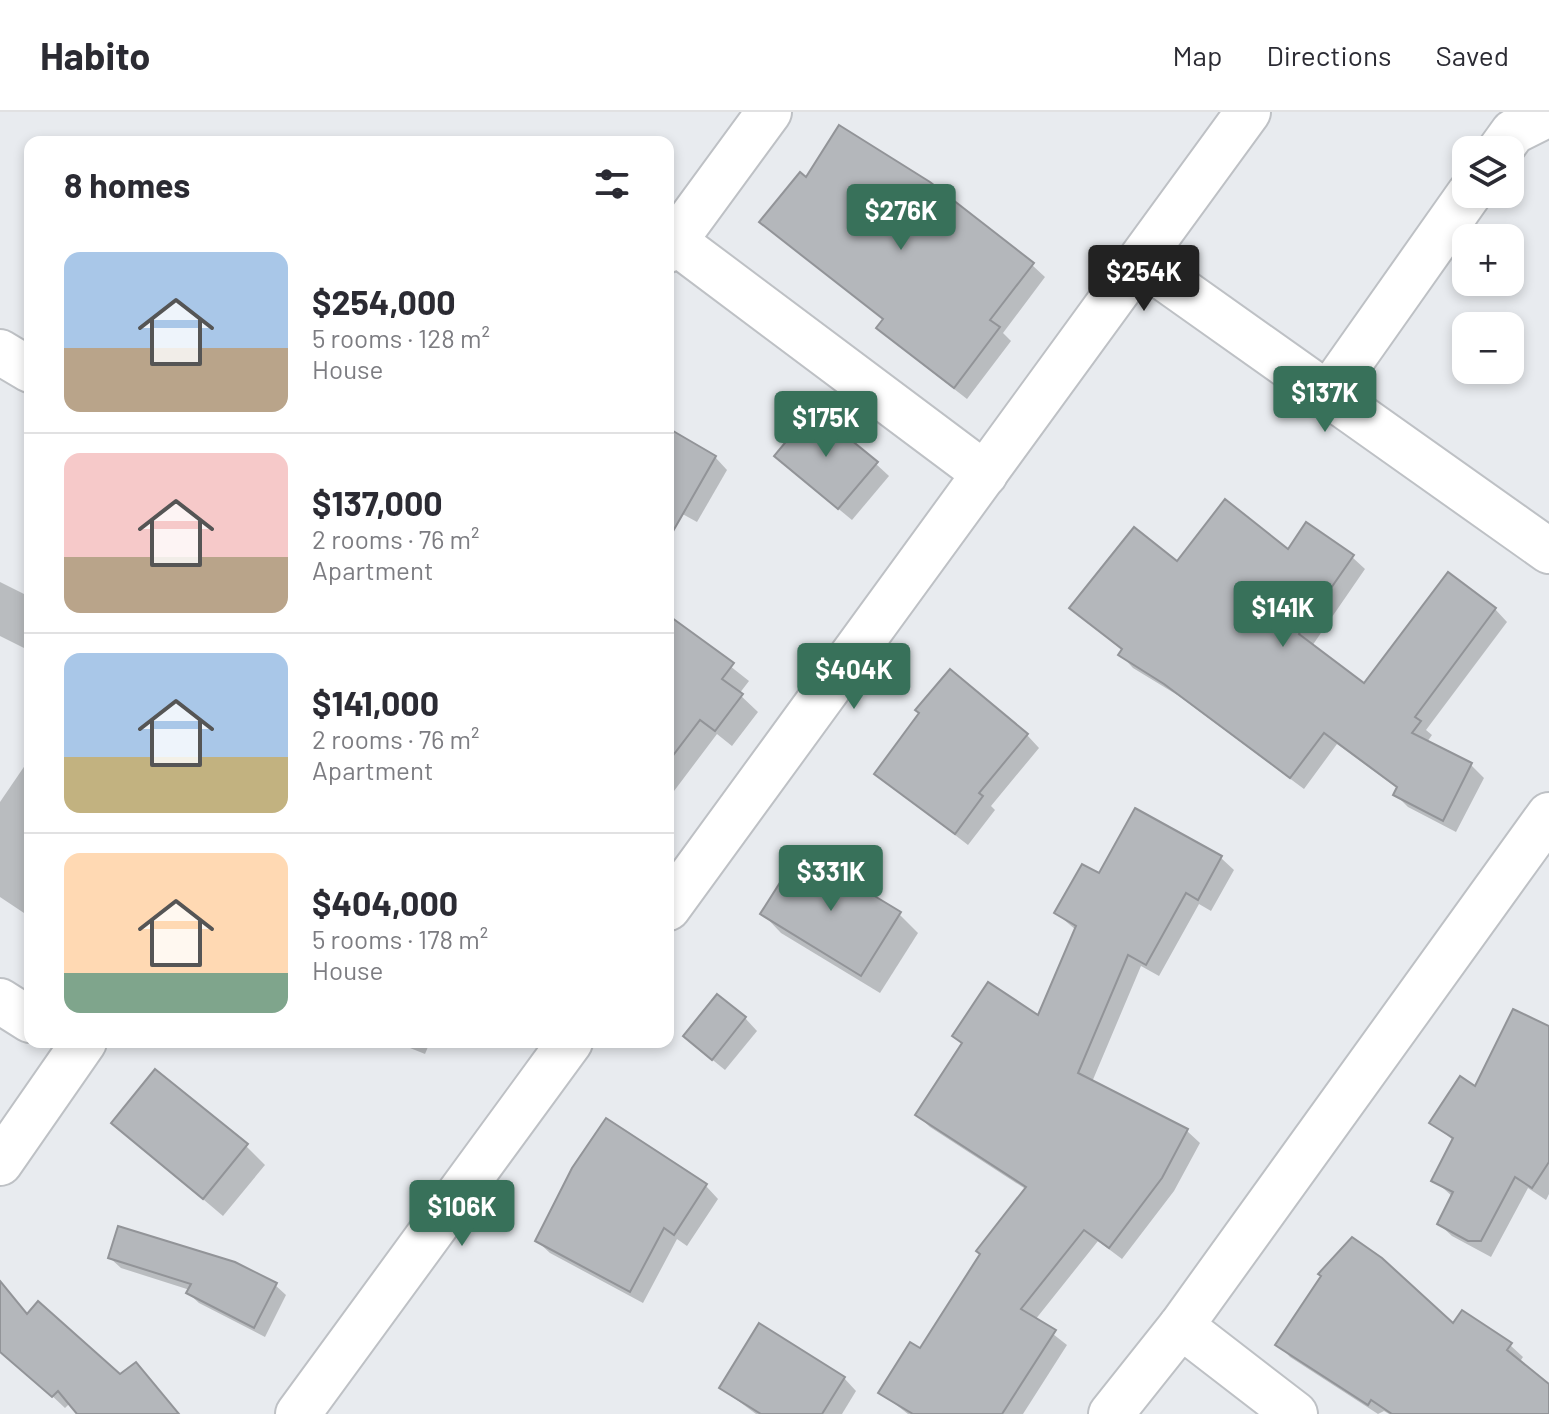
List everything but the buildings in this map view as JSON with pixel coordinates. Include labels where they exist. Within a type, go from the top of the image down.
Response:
[{"type":"street","points":[[674,241],[769,112]]},
{"type":"street","points":[[674,900],[1248,112]]},
{"type":"street","points":[[1510,136],[1549,114]]},
{"type":"street","points":[[1328,394],[1459,208]]},
{"type":"street","points":[[674,247],[985,474]]},
{"type":"street","points":[[1140,261],[1549,551]]},
{"type":"street","points":[[0,352],[24,366]]},
{"type":"street","points":[[1111,1414],[1181,1326],[1549,815]]},
{"type":"street","points":[[0,1001],[24,1016]]},
{"type":"street","points":[[0,1163],[73,1048]]},
{"type":"street","points":[[298,1414],[566,1048]]},
{"type":"street","points":[[1181,1326],[1295,1414]]}]
